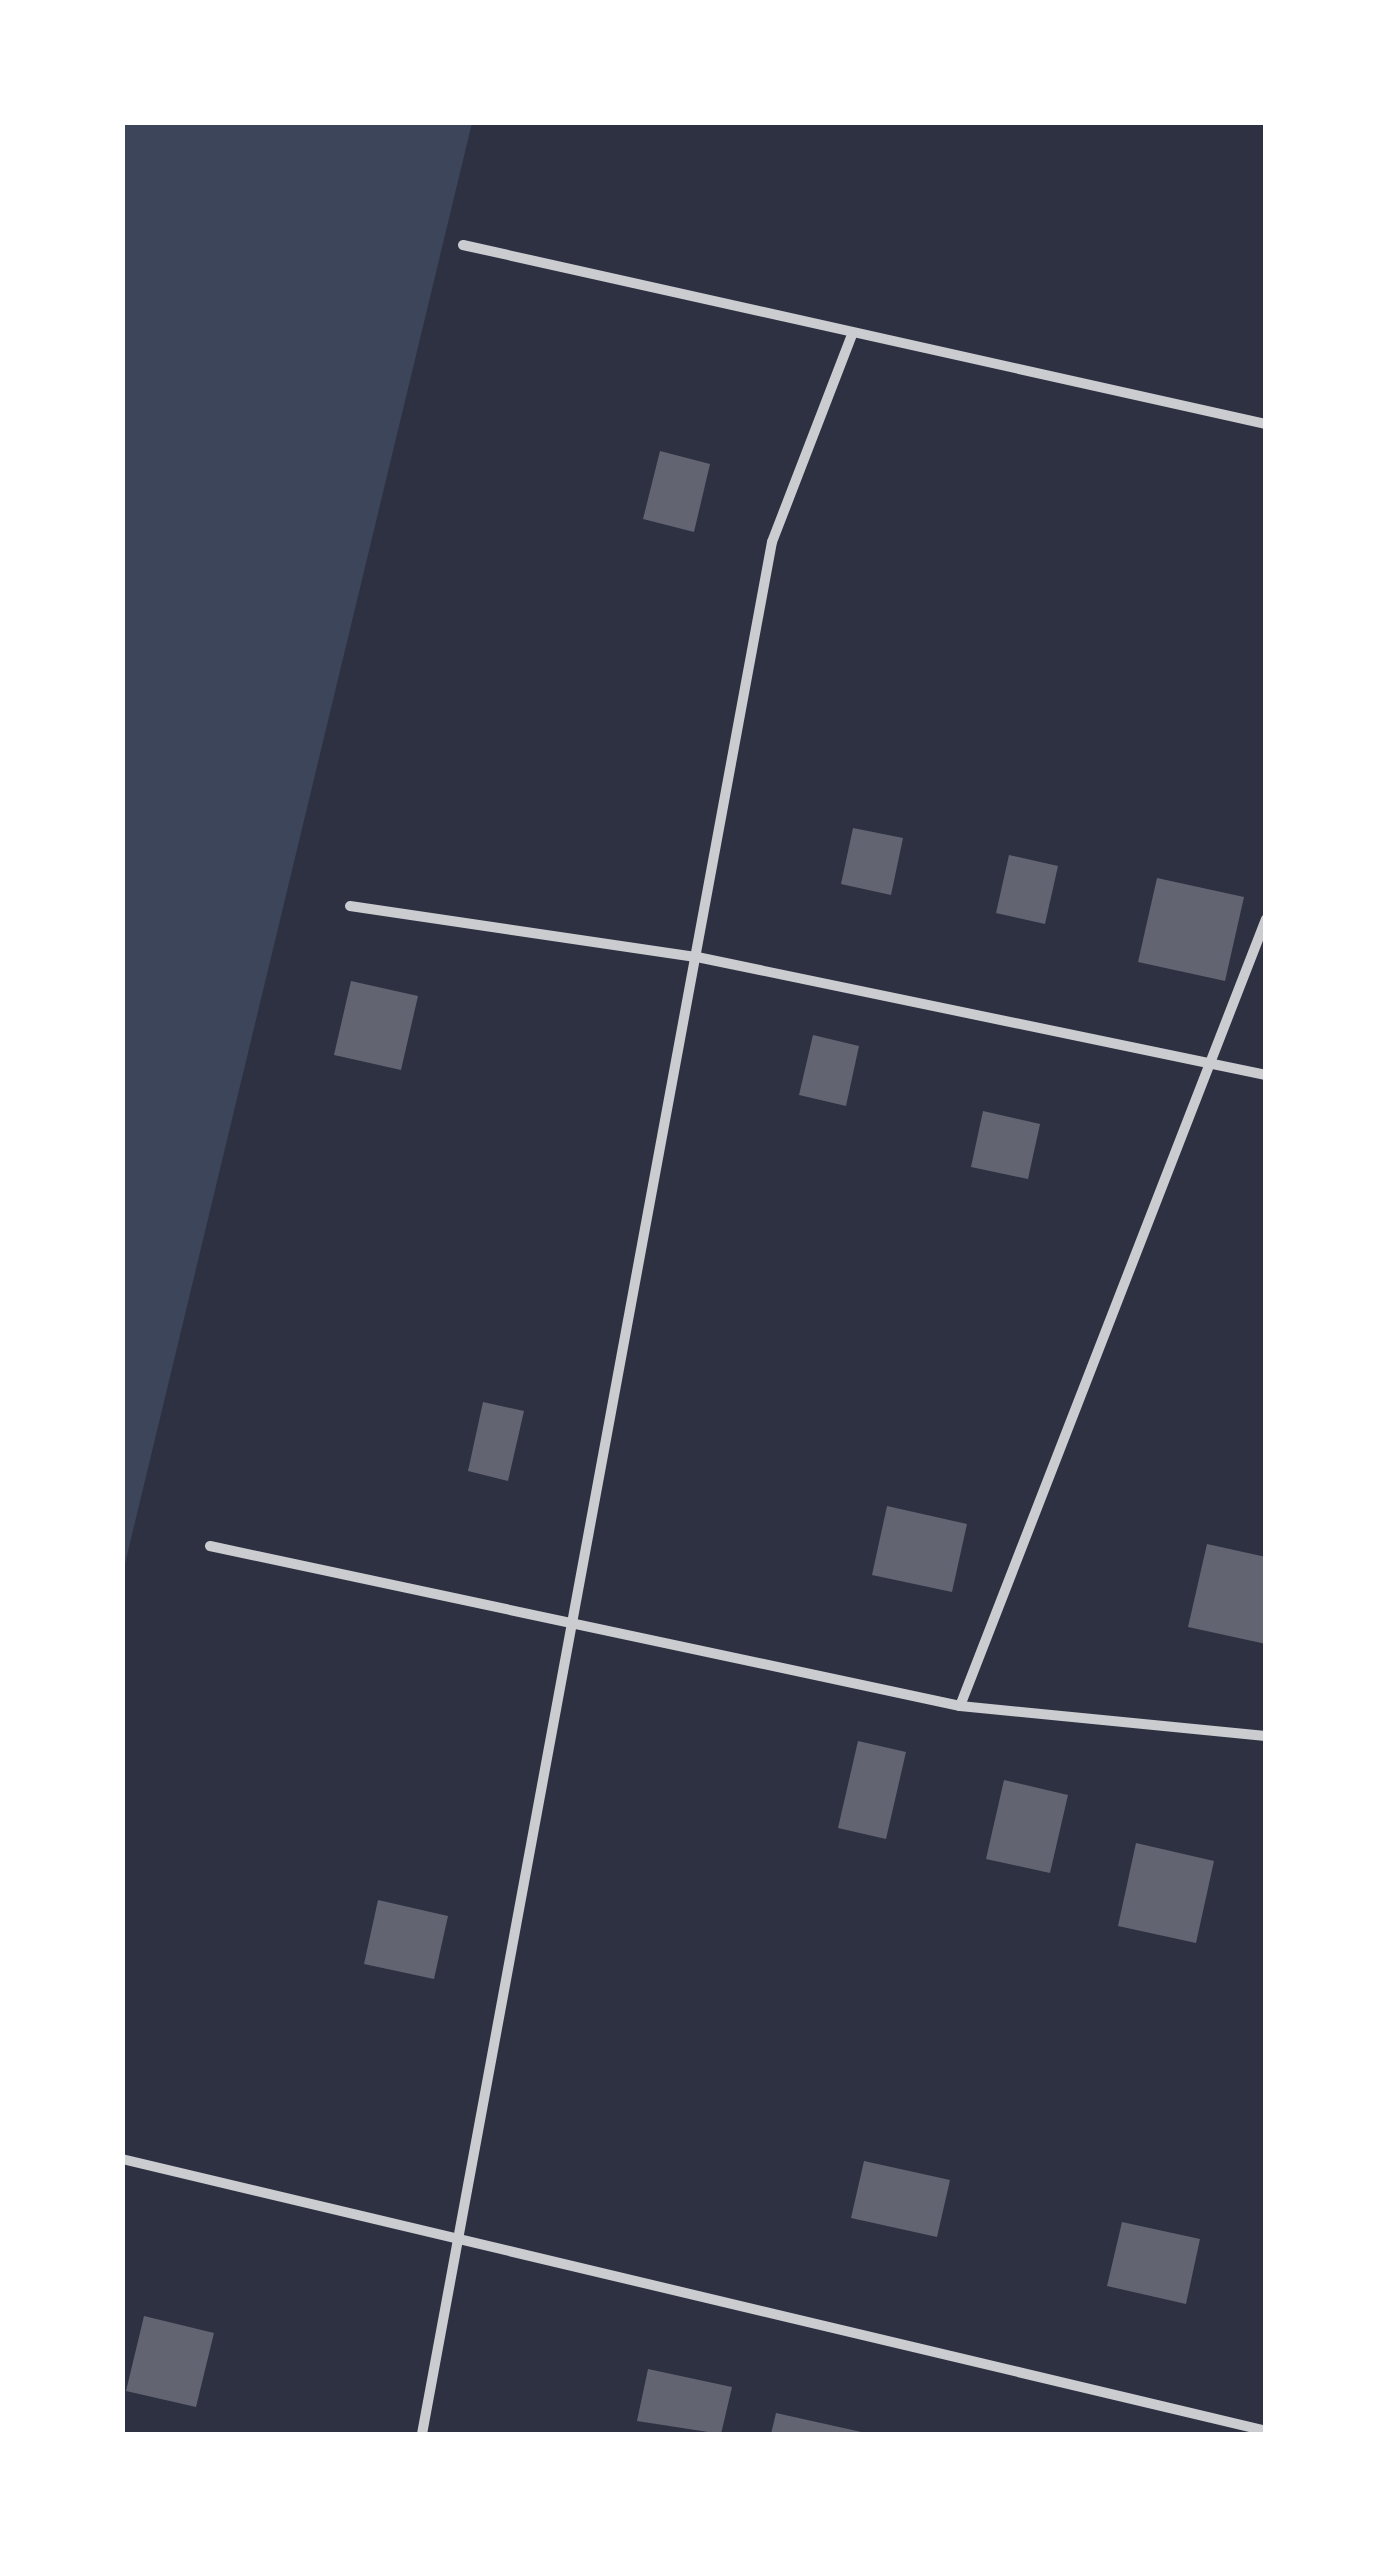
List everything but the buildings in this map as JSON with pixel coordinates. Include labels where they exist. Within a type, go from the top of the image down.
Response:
[{"type":"street","points":[[463,245],[852,335],[1266,424]]},
{"type":"street","points":[[422,2434],[772,542],[852,335]]},
{"type":"street","points":[[350,906],[698,957],[1266,1076]]},
{"type":"street","points":[[960,1706],[1266,919]]},
{"type":"street","points":[[210,1546],[960,1706],[1266,1736]]},
{"type":"street","points":[[122,2159],[459,2235],[1266,2431]]},
{"type":"shaded area","points":[[122,123],[472,123],[123,1572]]}]
